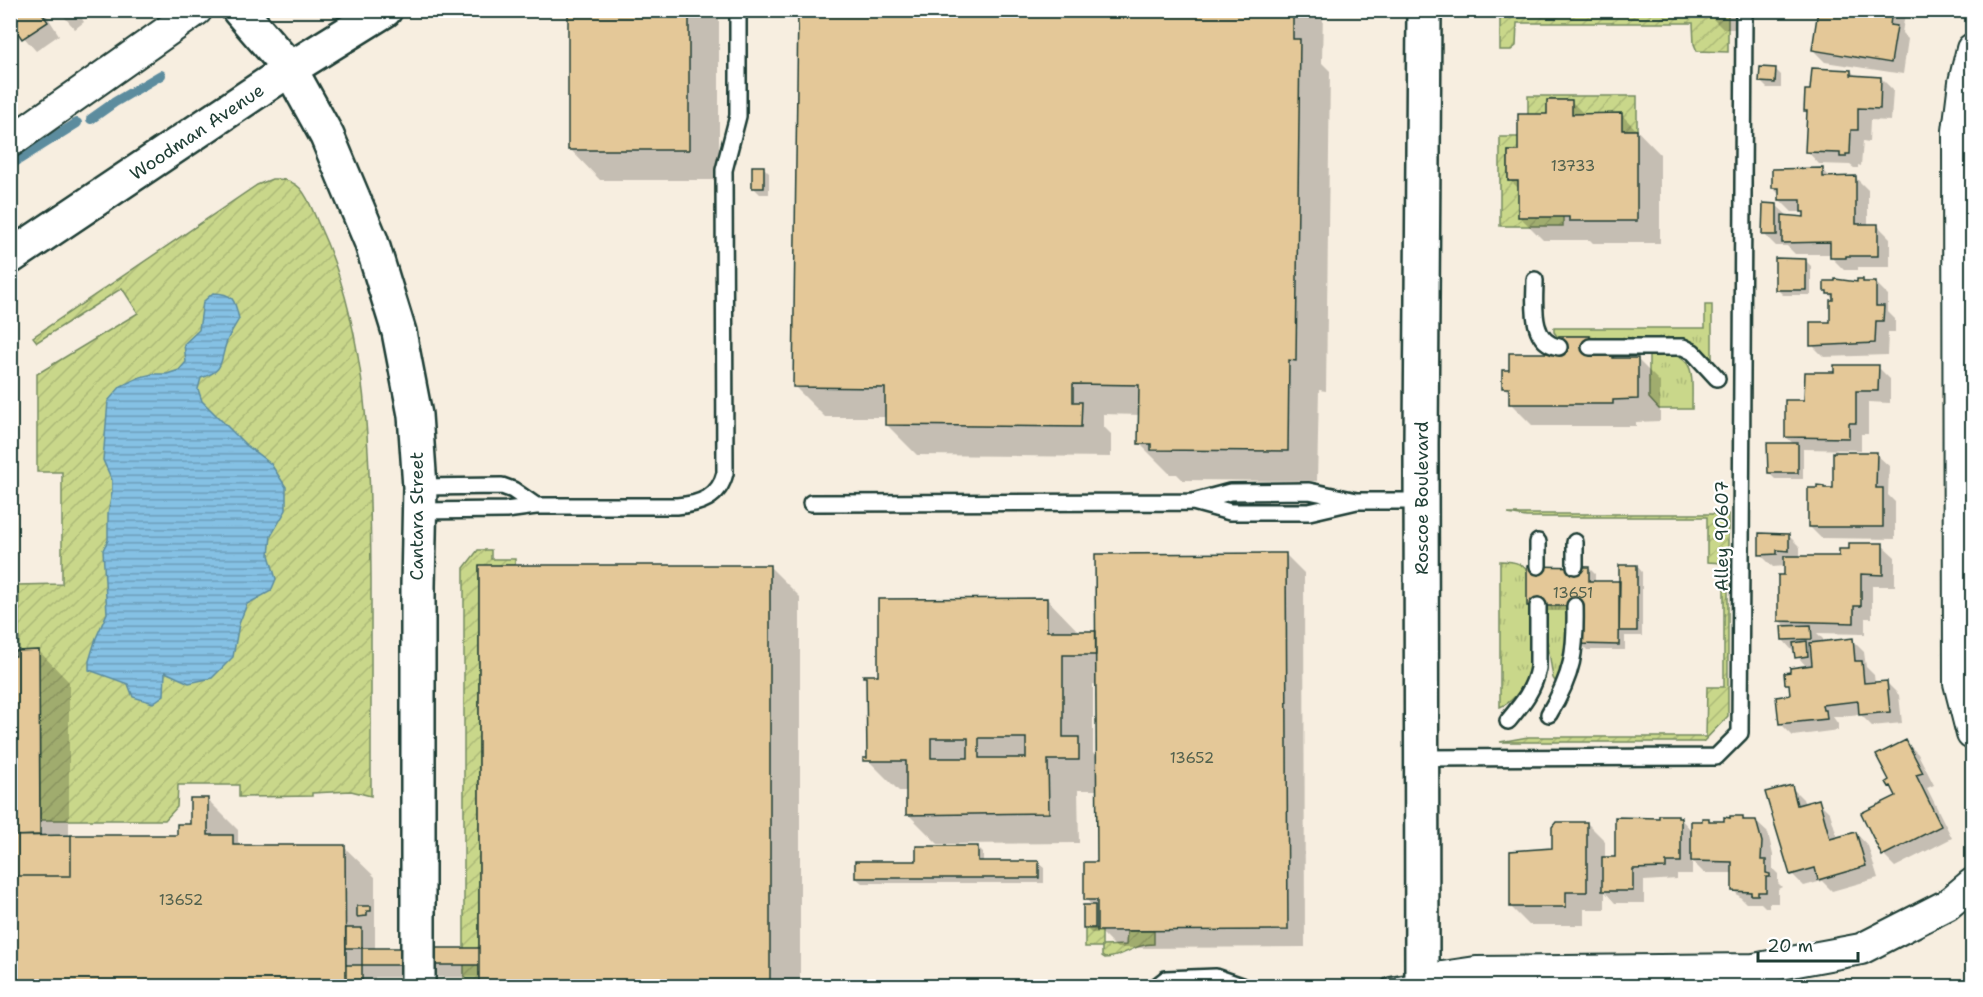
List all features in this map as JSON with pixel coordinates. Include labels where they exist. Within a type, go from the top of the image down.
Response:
[{"type":"main road","name":"Cantara Street","points":[[239,10],[290,69],[327,136],[371,240],[399,332],[415,415],[420,499],[418,987]]},
{"type":"main road","name":"Woodman Avenue","points":[[10,257],[290,69],[386,10]]},
{"type":"main road","name":"Roscoe Boulevard","points":[[1422,983],[1421,501],[1424,10]]},
{"type":"street","points":[[10,142],[197,10]]},
{"type":"street","points":[[1972,49],[1964,82],[1958,131],[1958,155],[1959,683],[1972,734]]},
{"type":"street","points":[[1422,983],[1484,972],[1754,969],[1861,949],[1947,905],[1972,884]]},
{"type":"lane","points":[[420,499],[506,510],[536,506],[689,505],[710,498],[718,489],[725,473],[724,170],[738,116],[738,10]]},
{"type":"lane","name":"Alley 90607","points":[[1422,758],[1716,757],[1740,732],[1744,10]]},
{"type":"lane","points":[[1534,280],[1537,328],[1546,342],[1559,347]]},
{"type":"lane","points":[[1590,346],[1683,348],[1693,352],[1717,378]]},
{"type":"lane","points":[[420,499],[502,486],[513,490],[536,506]]},
{"type":"lane","points":[[811,503],[1193,502],[1230,492],[1309,491],[1357,501],[1421,501]]},
{"type":"lane","points":[[1538,542],[1538,566]]},
{"type":"lane","points":[[1575,542],[1575,566]]},
{"type":"lane","points":[[1508,722],[1529,695],[1537,676],[1538,606]]},
{"type":"lane","points":[[1549,714],[1562,691],[1573,658],[1576,641],[1575,606]]},
{"type":"lane","points":[[1157,987],[1166,979],[1216,977],[1242,987]]},
{"type":"lane","points":[[1390,987],[1422,983]]},
{"type":"green space","points":[[1500,11],[1728,11],[1728,52],[1697,51],[1694,44],[1693,23],[1517,23],[1516,46],[1511,50],[1500,50]]},
{"type":"green space","points":[[1528,96],[1637,96],[1637,130],[1613,130],[1572,123],[1571,100],[1548,100],[1547,124],[1528,124]]},
{"type":"green space","points":[[1500,137],[1528,137],[1528,151],[1508,151],[1508,181],[1528,181],[1563,208],[1563,226],[1500,226]]},
{"type":"green space","points":[[272,179],[291,182],[298,186],[308,199],[336,267],[358,353],[368,443],[370,488],[371,796],[351,791],[312,793],[312,796],[239,797],[239,785],[178,785],[177,807],[165,820],[40,820],[39,650],[19,651],[17,585],[62,584],[62,472],[37,472],[37,374],[138,313],[122,288],[37,342],[33,337],[257,185]]},
{"type":"green space","points":[[1705,305],[1712,305],[1712,361],[1699,346],[1688,341],[1590,339],[1590,336],[1559,336],[1559,339],[1554,332],[1554,328],[1705,328]]},
{"type":"green space","points":[[1649,353],[1676,356],[1684,360],[1691,373],[1692,409],[1659,409],[1649,398]]},
{"type":"green space","points":[[1508,514],[1728,514],[1728,716],[1703,742],[1500,742],[1528,737],[1706,737],[1707,687],[1724,687],[1724,563],[1707,562],[1707,517],[1526,517]]},
{"type":"green space","points":[[478,550],[491,550],[491,559],[515,559],[515,565],[479,566],[479,984],[502,986],[464,986],[464,568]]},
{"type":"green space","points":[[1500,561],[1523,566],[1531,578],[1531,662],[1517,694],[1500,707]]},
{"type":"green space","points":[[1546,600],[1568,600],[1570,637],[1558,681],[1553,678],[1546,632]]},
{"type":"green space","points":[[1085,929],[1102,929],[1102,946],[1126,945],[1127,931],[1154,931],[1154,944],[1140,946],[1117,956],[1105,958],[1102,956],[1102,947],[1085,947]]},
{"type":"water","points":[[213,293],[220,293],[232,299],[239,319],[228,338],[218,368],[201,378],[198,389],[202,401],[246,445],[271,464],[286,487],[286,510],[271,536],[269,555],[276,579],[271,591],[247,604],[239,624],[233,657],[212,678],[189,683],[165,672],[164,695],[153,703],[133,697],[128,684],[89,670],[89,661],[96,638],[107,613],[103,550],[108,540],[112,480],[103,460],[108,401],[121,386],[140,377],[167,374],[179,370],[186,362],[184,344],[199,330],[203,302]]},
{"type":"building","points":[[10,10],[40,10],[48,22],[22,39],[10,21]]},
{"type":"building","points":[[568,10],[689,10],[689,150],[568,150]]},
{"type":"building","points":[[798,10],[1293,10],[1293,39],[1300,39],[1296,361],[1289,360],[1288,451],[1151,450],[1151,444],[1138,444],[1139,385],[1073,384],[1073,402],[1082,402],[1081,427],[885,425],[885,388],[793,387]]},
{"type":"building","points":[[1818,10],[1892,10],[1890,25],[1897,26],[1891,63],[1812,50]]},
{"type":"building","points":[[1760,67],[1776,68],[1775,83],[1759,82]]},
{"type":"building","points":[[1812,68],[1851,70],[1851,75],[1881,77],[1880,109],[1858,108],[1858,130],[1851,130],[1850,154],[1846,154],[1846,157],[1840,157],[1840,153],[1805,152],[1807,111],[1804,111],[1805,90],[1810,90]]},
{"type":"building","points":[[1547,100],[1572,100],[1572,114],[1622,113],[1622,130],[1637,130],[1637,221],[1569,221],[1569,217],[1518,217],[1518,181],[1508,181],[1508,151],[1518,151],[1518,114],[1547,114]]},
{"type":"building","points":[[752,166],[764,166],[764,188],[752,188]]},
{"type":"building","points":[[1823,168],[1823,177],[1856,176],[1856,224],[1878,224],[1878,256],[1830,258],[1830,242],[1782,243],[1782,215],[1804,217],[1804,212],[1801,212],[1801,200],[1779,200],[1779,188],[1772,188],[1772,169]]},
{"type":"building","points":[[1763,203],[1777,204],[1777,235],[1762,235]]},
{"type":"building","points":[[1775,258],[1806,259],[1806,290],[1775,290]]},
{"type":"building","points":[[1835,279],[1857,282],[1857,279],[1863,279],[1863,282],[1876,282],[1876,306],[1884,306],[1883,321],[1876,321],[1875,343],[1810,346],[1810,322],[1830,322],[1830,300],[1833,300],[1833,294],[1827,294],[1827,291],[1824,291],[1824,281],[1835,281]]},
{"type":"building","points":[[1559,336],[1590,336],[1590,353],[1613,353],[1613,358],[1638,358],[1638,399],[1613,400],[1613,404],[1509,404],[1509,388],[1502,388],[1502,370],[1509,370],[1509,353],[1559,353]]},
{"type":"building","points":[[1834,365],[1879,365],[1878,391],[1856,391],[1856,423],[1849,423],[1849,438],[1785,437],[1785,400],[1804,400],[1805,372],[1834,372]]},
{"type":"building","points":[[1767,443],[1798,443],[1798,473],[1768,473]]},
{"type":"building","points":[[1833,452],[1877,452],[1876,488],[1883,488],[1883,527],[1808,527],[1808,488],[1817,488],[1817,485],[1833,488]]},
{"type":"building","points":[[1759,533],[1789,534],[1789,551],[1777,550],[1777,554],[1759,555]]},
{"type":"building","points":[[1849,543],[1883,543],[1883,575],[1861,574],[1861,606],[1854,606],[1854,623],[1778,621],[1778,575],[1784,575],[1784,556],[1839,556],[1839,549],[1849,549]]},
{"type":"building","points":[[1286,553],[1288,930],[1097,931],[1097,900],[1084,900],[1084,862],[1097,862],[1095,554]]},
{"type":"building","points":[[479,565],[770,565],[770,984],[479,985]]},
{"type":"building","points":[[1619,565],[1637,565],[1637,631],[1619,631]]},
{"type":"building","points":[[1527,566],[1589,567],[1589,581],[1620,581],[1619,645],[1580,644],[1580,606],[1527,606]]},
{"type":"building","points":[[1047,598],[1047,631],[1096,631],[1096,655],[1063,655],[1063,737],[1079,737],[1079,760],[1048,760],[1049,813],[906,815],[906,761],[863,761],[863,758],[867,758],[866,677],[863,675],[878,675],[878,599]],"holes":[[[931,738],[968,738],[968,758],[931,758]],[[979,738],[1026,738],[1026,758],[979,758]]]},
{"type":"building","points":[[1811,625],[1812,639],[1782,640],[1781,626]]},
{"type":"building","points":[[1853,638],[1855,661],[1862,661],[1864,683],[1887,681],[1890,712],[1859,715],[1858,701],[1822,705],[1823,710],[1826,710],[1827,719],[1779,724],[1776,697],[1790,695],[1789,684],[1785,684],[1784,673],[1790,672],[1790,668],[1812,665],[1810,643]]},
{"type":"building","points":[[1807,641],[1808,656],[1795,658],[1793,643]]},
{"type":"building","points":[[39,650],[40,835],[10,836],[11,656],[16,656],[16,651]]},
{"type":"building","points":[[1906,740],[1923,773],[1916,775],[1941,826],[1882,856],[1861,813],[1896,796],[1886,782],[1889,780],[1876,755]]},
{"type":"building","points":[[1792,785],[1797,805],[1819,799],[1830,839],[1856,832],[1866,866],[1818,880],[1815,868],[1790,875],[1765,792]]},
{"type":"building","points":[[190,798],[208,798],[208,835],[233,835],[233,845],[345,845],[346,986],[10,986],[10,948],[16,948],[16,876],[71,876],[71,835],[177,835],[177,824],[190,824]]},
{"type":"building","points":[[1659,815],[1681,817],[1681,862],[1666,862],[1666,868],[1633,869],[1633,891],[1602,891],[1602,857],[1615,857],[1615,817],[1659,818]]},
{"type":"building","points":[[1730,816],[1743,816],[1743,820],[1756,820],[1762,842],[1761,860],[1766,860],[1766,873],[1770,874],[1770,877],[1766,877],[1766,892],[1751,895],[1751,892],[1732,891],[1732,862],[1691,861],[1691,821],[1702,821],[1702,818],[1709,818],[1709,821],[1724,821],[1724,817],[1730,818]]},
{"type":"building","points":[[1556,822],[1587,822],[1587,892],[1566,892],[1566,907],[1510,907],[1510,851],[1552,848],[1552,827]]},
{"type":"building","points":[[71,835],[71,876],[10,876],[10,836]]},
{"type":"building","points":[[916,846],[978,846],[978,861],[1039,861],[1039,878],[855,878],[855,861],[916,861]]},
{"type":"building","points":[[1083,905],[1095,905],[1095,928],[1083,928]]},
{"type":"building","points":[[357,906],[371,906],[371,911],[367,911],[367,916],[357,917]]},
{"type":"building","points":[[346,928],[362,928],[362,981],[346,981]]},
{"type":"building","points":[[346,948],[479,948],[479,965],[346,965]]},
{"type":"waterway","points":[[91,119],[161,75]]},
{"type":"waterway","points":[[10,165],[77,123]]}]
